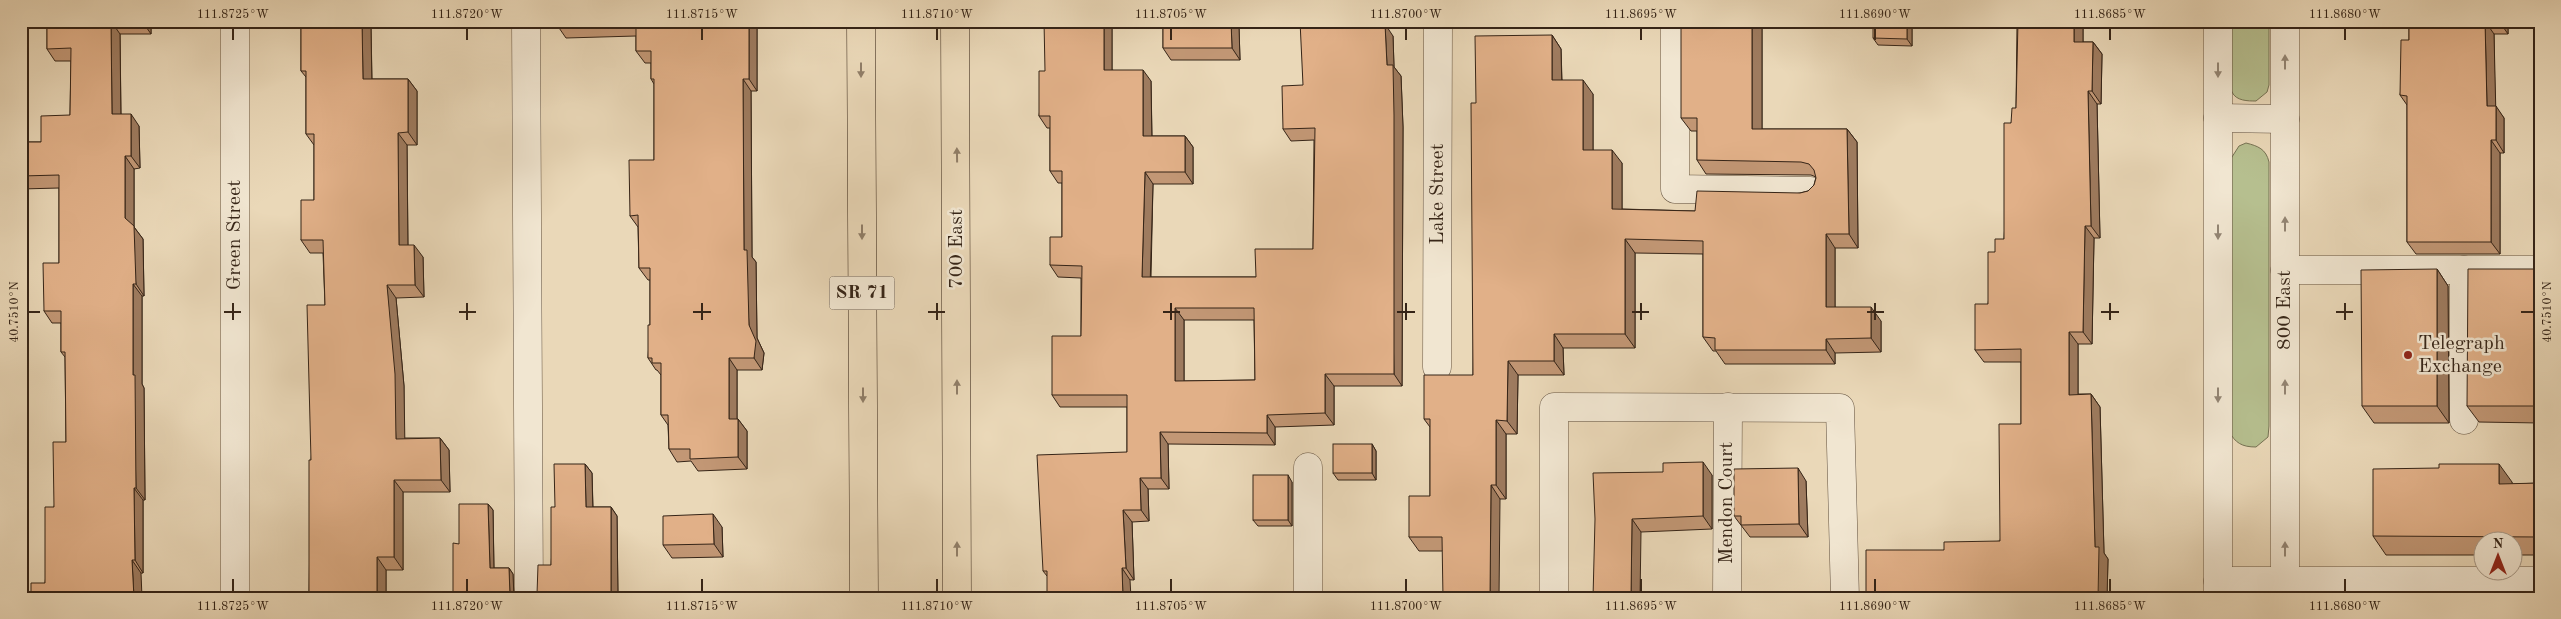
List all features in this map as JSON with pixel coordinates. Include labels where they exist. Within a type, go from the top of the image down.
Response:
[{"type":"main road","name":"SR 71","points":[[860,21],[864,598]]},
{"type":"main road","name":"700 East","points":[[955,21],[957,598]]},
{"type":"street","name":"Green Street","points":[[235,21],[235,598]]},
{"type":"street","points":[[526,21],[529,598]]},
{"type":"street","name":"Lake Street","points":[[1438,21],[1438,366]]},
{"type":"street","points":[[1675,21],[1675,189],[1810,191]]},
{"type":"street","points":[[2218,21],[2218,590],[2285,590],[2540,581]]},
{"type":"street","name":"800 East","points":[[2285,21],[2285,590]]},
{"type":"street","points":[[2218,118],[2285,119]]},
{"type":"street","points":[[2285,270],[2540,270]]},
{"type":"street","points":[[2464,270],[2464,420]]},
{"type":"street","points":[[1554,598],[1554,407],[1840,408],[1845,598]]},
{"type":"street","name":"Mendon Court","points":[[1726,598],[1728,407]]},
{"type":"street","points":[[1308,466],[1308,598]]},
{"type":"green space","points":[[2229,21],[2269,21],[2269,85],[2267,92],[2256,101],[2243,100],[2236,97],[2232,92],[2228,77]]},
{"type":"green space","points":[[2246,143],[2261,149],[2266,154],[2269,162],[2269,426],[2268,437],[2256,447],[2240,444],[2229,431],[2230,160],[2239,146]]},
{"type":"building","points":[[47,21],[111,21],[112,114],[131,114],[131,156],[125,156],[125,218],[134,226],[136,284],[133,284],[136,488],[134,488],[135,560],[132,560],[134,598],[31,598],[31,583],[45,583],[45,507],[54,507],[53,442],[66,442],[65,352],[61,352],[61,311],[44,311],[43,263],[59,263],[59,175],[21,176],[21,142],[41,142],[41,116],[70,115],[71,48],[47,49]]},
{"type":"building","points":[[301,21],[362,21],[363,79],[408,79],[408,132],[398,133],[399,245],[414,245],[415,285],[387,285],[395,374],[396,439],[440,438],[441,480],[394,480],[394,557],[377,557],[377,593],[373,593],[374,598],[309,598],[309,460],[311,460],[307,305],[325,305],[323,240],[301,240],[301,200],[314,200],[314,134],[306,134],[306,71],[301,71]]},
{"type":"building","points":[[557,21],[749,21],[749,79],[743,79],[744,250],[747,250],[749,325],[756,341],[754,358],[729,358],[729,419],[738,419],[738,457],[690,459],[690,449],[669,449],[668,415],[661,415],[661,363],[652,363],[652,358],[648,358],[650,268],[639,268],[638,215],[630,216],[629,160],[654,160],[654,79],[651,79],[651,51],[636,51],[636,24],[557,25]]},
{"type":"building","points":[[1044,21],[1104,21],[1104,70],[1143,70],[1143,136],[1185,136],[1185,172],[1145,172],[1142,277],[1256,277],[1255,249],[1313,249],[1315,128],[1283,129],[1282,86],[1303,85],[1300,21],[1372,21],[1372,25],[1385,24],[1387,65],[1393,65],[1394,374],[1325,374],[1325,413],[1267,415],[1267,433],[1160,432],[1161,478],[1140,478],[1141,510],[1123,510],[1126,568],[1122,568],[1123,598],[1047,598],[1047,571],[1043,571],[1037,455],[1127,452],[1127,395],[1052,395],[1052,336],[1081,336],[1082,266],[1050,265],[1050,237],[1062,237],[1062,171],[1050,171],[1050,116],[1039,116],[1039,71],[1045,71]],"holes":[[[1175,308],[1254,308],[1255,380],[1175,381]]]},
{"type":"building","points":[[1163,21],[1231,21],[1232,48],[1163,48]]},
{"type":"building","points":[[1681,21],[1752,21],[1752,129],[1847,129],[1849,234],[1826,234],[1826,307],[1871,307],[1871,338],[1826,339],[1826,350],[1715,350],[1715,338],[1703,337],[1703,241],[1625,239],[1625,334],[1554,334],[1554,361],[1508,361],[1507,421],[1496,420],[1496,485],[1491,485],[1490,598],[1443,598],[1442,537],[1409,537],[1409,496],[1430,496],[1430,419],[1424,419],[1424,375],[1473,375],[1471,103],[1476,103],[1475,36],[1552,35],[1552,80],[1583,80],[1583,150],[1612,150],[1612,209],[1695,211],[1697,191],[1800,193],[1808,191],[1814,185],[1816,178],[1814,170],[1809,164],[1801,162],[1697,160],[1697,118],[1681,118]]},
{"type":"building","points":[[1873,21],[1907,21],[1907,39],[1873,38]]},
{"type":"building","points":[[2018,21],[2074,21],[2074,42],[2093,42],[2092,91],[2088,91],[2091,226],[2085,226],[2083,332],[2069,332],[2069,395],[2091,394],[2095,547],[2099,547],[2098,598],[1866,598],[1866,550],[1944,550],[1944,542],[2000,541],[1999,424],[2021,424],[2021,349],[1975,350],[1975,304],[1988,304],[1988,252],[1995,252],[1995,239],[2004,239],[2004,123],[2011,123],[2012,108],[2016,108]]},
{"type":"building","points":[[2409,21],[2485,21],[2487,106],[2496,106],[2496,140],[2491,140],[2491,242],[2407,242],[2407,96],[2400,95],[2401,40],[2409,40]]},
{"type":"building","name":"Telegraph Exchange","points":[[2437,269],[2437,406],[2362,406],[2361,270]]},
{"type":"building","name":"Telegraph Exchange","points":[[2468,269],[2540,269],[2540,406],[2467,406]]},
{"type":"building","points":[[1333,444],[1372,444],[1372,473],[1333,473]]},
{"type":"building","points":[[1703,462],[1703,516],[1632,519],[1631,598],[1593,598],[1595,519],[1593,473],[1663,472],[1663,463]]},
{"type":"building","points":[[554,464],[585,464],[586,507],[611,507],[611,598],[543,598],[543,594],[537,594],[538,565],[551,565],[551,507],[555,507]]},
{"type":"building","points":[[2439,464],[2499,464],[2499,484],[2540,483],[2540,537],[2524,537],[2524,532],[2474,532],[2474,537],[2373,536],[2373,469],[2439,468]]},
{"type":"building","points":[[1798,468],[1799,524],[1741,525],[1741,516],[1734,516],[1734,469]]},
{"type":"building","points":[[1253,475],[1288,475],[1288,520],[1253,520]]},
{"type":"building","points":[[459,504],[488,504],[490,568],[509,568],[510,596],[453,596],[453,543],[459,544]]},
{"type":"building","points":[[713,514],[714,544],[663,545],[663,516]]},
{"type":"place","name":"Telegraph Exchange","points":[[2408,355]]}]
